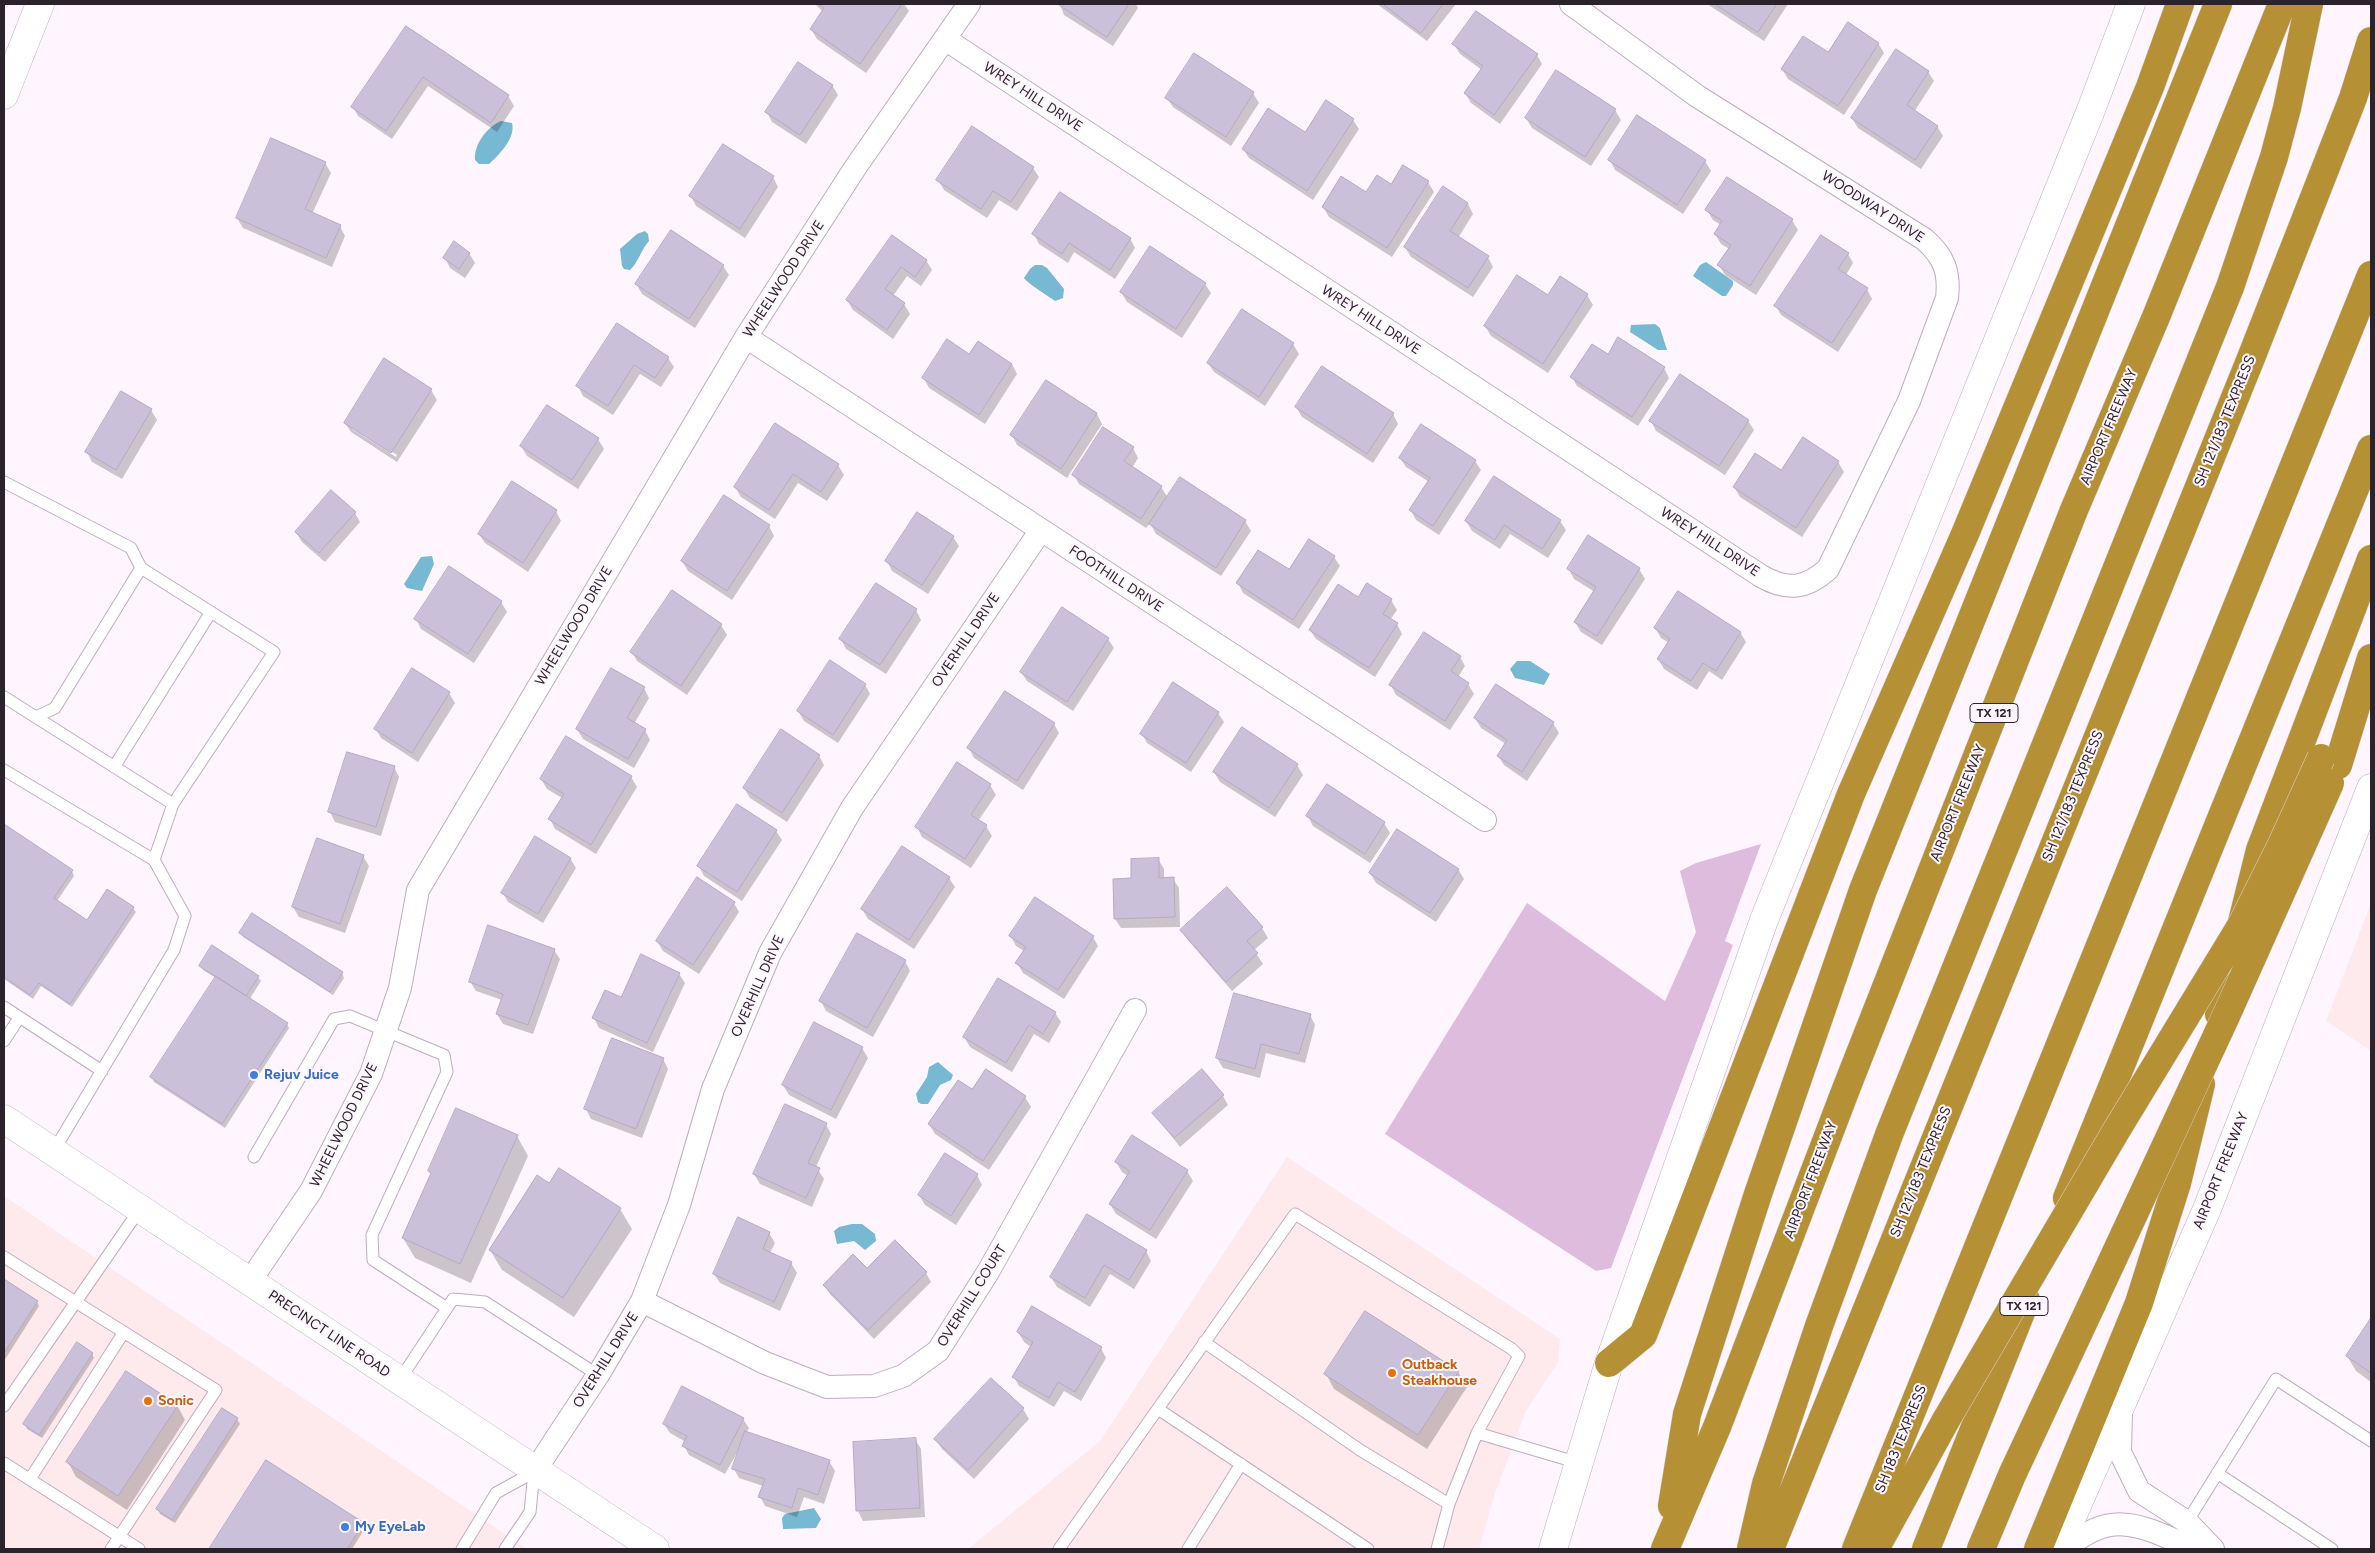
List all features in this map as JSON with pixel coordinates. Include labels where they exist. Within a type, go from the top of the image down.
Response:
[{"type":"highway","points":[[1609,1363],[1643,1335],[1851,794],[1972,516],[2150,87],[2180,4]]},
{"type":"highway","points":[[1665,1549],[1687,1414],[1758,1194],[1860,899],[2218,4]]},
{"type":"highway","name":"AIRPORT FREEWAY","points":[[1665,1549],[1717,1427],[1846,1089],[2074,510],[2156,317],[2282,4]]},
{"type":"highway","points":[[1751,1549],[1766,1484],[1819,1326],[1890,1132],[2230,287],[2274,157],[2287,108],[2309,4]]},
{"type":"highway","name":"SH 121/183 TEXPRESS","points":[[1770,1549],[2255,349],[2346,116],[2371,41]]},
{"type":"highway","name":"SH 183 TEXPRESS","points":[[1856,1549],[2371,275]]},
{"type":"highway","name":"TX 121","points":[[1926,1549],[2371,449]]},
{"type":"highway","points":[[2038,1549],[2139,1303],[2177,1183],[2260,850],[2371,559]]},
{"type":"highway","points":[[1980,1549],[2012,1475],[2273,914],[2329,761],[2370,662]]},
{"type":"highway","points":[[1875,1549],[1946,1420],[2116,1131],[2242,924],[2281,846],[2329,761]]},
{"type":"main road","points":[[4,95],[40,4]]},
{"type":"main road","points":[[1553,1549],[1609,1363],[1764,920],[2131,4]]},
{"type":"main road","name":"AIRPORT FREEWAY","points":[[2058,1549],[2208,1209],[2371,788]]},
{"type":"main road","name":"PRECINCT LINE ROAD","points":[[4,1119],[250,1281],[534,1472],[655,1549]]},
{"type":"street","name":"WHEELWOOD DRIVE","points":[[250,1281],[312,1192],[371,1074],[400,988],[418,890],[746,337],[855,168],[969,4]]},
{"type":"street","name":"WOODWAY DRIVE","points":[[1571,4],[1697,96],[1924,239],[1936,250],[1945,264],[1949,281],[1947,298],[1909,401],[1828,569],[1817,579],[1803,585]]},
{"type":"street","name":"WREY HILL DRIVE","points":[[945,39],[1761,576],[1774,584],[1788,587],[1803,585]]},
{"type":"street","name":"FOOTHILL DRIVE","points":[[746,337],[1485,820]]},
{"type":"street","name":"OVERHILL DRIVE","points":[[534,1472],[598,1375],[642,1301],[678,1205],[713,1089],[770,954],[852,808],[1041,530]]},
{"type":"street","name":"OVERHILL COURT","points":[[642,1301],[765,1364],[827,1387],[874,1386],[903,1376],[938,1351],[988,1272],[1134,1010]]},
{"type":"street","points":[[2121,1406],[2120,1452],[2139,1491],[2187,1522],[2213,1549]]},
{"type":"street","points":[[2066,1549],[2076,1540],[2110,1524],[2136,1524],[2195,1549]]},
{"type":"lane","points":[[4,482],[131,548],[141,568],[274,652],[173,804],[154,860]]},
{"type":"lane","points":[[36,717],[54,708],[141,568]]},
{"type":"lane","points":[[114,767],[210,612]]},
{"type":"lane","points":[[4,697],[173,804]]},
{"type":"lane","points":[[4,770],[154,860],[185,916],[174,950],[53,1152]]},
{"type":"lane","points":[[4,1008],[102,1071]]},
{"type":"lane","points":[[254,1157],[334,1019],[350,1016],[444,1056],[447,1072],[372,1235],[374,1260],[447,1308]]},
{"type":"lane","points":[[4,1041],[20,1018]]},
{"type":"lane","points":[[4,1406],[140,1209]]},
{"type":"lane","points":[[1059,1549],[1295,1214],[1512,1349],[1519,1356],[1477,1433],[1449,1504],[1436,1549]]},
{"type":"lane","points":[[4,1257],[216,1390],[111,1549]]},
{"type":"lane","points":[[400,1381],[453,1298],[485,1302],[598,1375]]},
{"type":"lane","points":[[30,1479],[124,1332]]},
{"type":"lane","points":[[1204,1342],[1360,1450],[1449,1504]]},
{"type":"lane","points":[[2187,1522],[2276,1379],[2371,1441]]},
{"type":"lane","points":[[1158,1409],[1368,1549]]},
{"type":"lane","points":[[1477,1433],[1580,1463]]},
{"type":"lane","points":[[4,1462],[139,1549]]},
{"type":"lane","points":[[1188,1549],[1241,1464]]},
{"type":"lane","points":[[462,1549],[496,1493],[534,1472]]},
{"type":"lane","points":[[505,1549],[530,1512],[534,1472]]},
{"type":"lane","points":[[2217,1473],[2332,1549]]},
{"type":"shaded area","points":[[1761,844],[1725,941],[1733,945],[1611,1268],[1596,1271],[1385,1134],[1527,903],[1665,1001],[1696,932],[1680,871],[1696,863]]},
{"type":"shaded area","points":[[2371,903],[2371,1051],[2326,1021]]},
{"type":"shaded area","points":[[1287,1157],[1560,1339],[1558,1362],[1526,1411],[1495,1493],[1479,1549],[968,1549],[1100,1441]]},
{"type":"shaded area","points":[[4,1196],[527,1549],[4,1549]]},
{"type":"water","points":[[501,121],[512,123],[513,129],[509,140],[502,151],[489,164],[479,164],[475,160],[475,154],[479,142],[491,127]]},
{"type":"water","points":[[645,231],[648,234],[649,241],[633,267],[630,270],[624,269],[620,249],[637,234]]},
{"type":"water","points":[[1706,262],[1733,281],[1733,285],[1726,296],[1722,296],[1693,276],[1700,265]]},
{"type":"water","points":[[1035,265],[1042,265],[1047,268],[1064,289],[1063,298],[1055,301],[1024,278]]},
{"type":"water","points":[[1655,324],[1660,328],[1667,350],[1658,350],[1630,332],[1631,325]]},
{"type":"water","points":[[432,556],[434,564],[422,591],[407,588],[404,584],[421,557]]},
{"type":"water","points":[[1517,661],[1530,661],[1550,674],[1544,685],[1515,678],[1510,669]]},
{"type":"water","points":[[938,1062],[953,1075],[951,1080],[940,1085],[928,1104],[921,1104],[918,1102],[916,1094],[927,1077],[929,1067]]},
{"type":"water","points":[[862,1224],[875,1234],[876,1241],[865,1250],[854,1241],[837,1244],[834,1231],[839,1227]]},
{"type":"water","points":[[814,1508],[821,1519],[816,1528],[783,1529],[782,1518],[785,1514]]},
{"type":"building","points":[[818,4],[902,4],[860,64],[810,29],[824,8]]},
{"type":"building","points":[[1058,4],[1129,4],[1107,37]]},
{"type":"building","points":[[1383,4],[1443,4],[1421,33]]},
{"type":"building","points":[[1715,4],[1777,4],[1758,32]]},
{"type":"building","points":[[1476,11],[1538,54],[1494,115],[1464,93],[1483,66],[1452,44]]},
{"type":"building","points":[[1848,22],[1879,43],[1838,106],[1781,69],[1803,36],[1828,52]]},
{"type":"building","points":[[406,26],[509,95],[491,123],[423,77],[386,131],[351,107]]},
{"type":"building","points":[[1896,49],[1929,71],[1907,105],[1938,126],[1915,160],[1851,118]]},
{"type":"building","points":[[1194,53],[1254,92],[1226,137],[1165,98]]},
{"type":"building","points":[[798,62],[833,85],[800,135],[765,112]]},
{"type":"building","points":[[1556,70],[1616,109],[1585,157],[1525,118]]},
{"type":"building","points":[[1326,100],[1354,119],[1307,191],[1242,149],[1268,108],[1305,132]]},
{"type":"building","points":[[1637,115],[1706,160],[1677,205],[1608,160]]},
{"type":"building","points":[[972,126],[1034,167],[1011,202],[993,191],[981,209],[936,180]]},
{"type":"building","points":[[271,138],[326,162],[305,209],[341,225],[326,258],[236,218]]},
{"type":"building","points":[[723,144],[774,176],[740,229],[689,196]]},
{"type":"building","points":[[1403,165],[1429,181],[1387,248],[1322,207],[1341,176],[1366,192],[1377,175],[1391,184]]},
{"type":"building","points":[[1727,177],[1793,219],[1750,286],[1717,265],[1731,245],[1714,234],[1722,221],[1705,210]]},
{"type":"building","points":[[1443,186],[1468,203],[1450,231],[1489,256],[1468,288],[1404,247]]},
{"type":"building","points":[[1060,192],[1131,238],[1110,270],[1069,243],[1062,254],[1032,234]]},
{"type":"building","points":[[671,230],[724,265],[689,319],[635,284]]},
{"type":"building","points":[[892,235],[927,260],[915,277],[901,267],[885,289],[905,303],[887,330],[846,300]]},
{"type":"building","points":[[1821,235],[1849,253],[1838,269],[1868,288],[1832,343],[1774,306]]},
{"type":"building","points":[[454,241],[470,253],[459,269],[443,258]]},
{"type":"building","points":[[1150,246],[1206,283],[1176,329],[1120,292]]},
{"type":"building","points":[[1517,275],[1548,295],[1560,276],[1588,294],[1543,364],[1484,326]]},
{"type":"building","points":[[1242,309],[1294,343],[1259,397],[1207,363]]},
{"type":"building","points":[[617,323],[669,357],[655,378],[634,365],[608,406],[576,386]]},
{"type":"building","points":[[1618,337],[1665,367],[1632,417],[1570,377],[1592,344],[1608,354]]},
{"type":"building","points":[[947,339],[969,354],[978,341],[1012,364],[979,415],[922,378]]},
{"type":"building","points":[[384,358],[432,389],[391,453],[344,423]]},
{"type":"building","points":[[1322,366],[1394,413],[1367,454],[1295,407]]},
{"type":"building","points":[[1680,374],[1749,420],[1719,466],[1649,421]]},
{"type":"building","points":[[1046,380],[1097,413],[1061,469],[1010,435]]},
{"type":"building","points":[[121,391],[152,409],[116,470],[85,452]]},
{"type":"building","points":[[547,405],[599,438],[572,480],[520,446]]},
{"type":"building","points":[[775,423],[839,464],[821,492],[793,474],[769,510],[734,487]]},
{"type":"building","points":[[1421,424],[1476,460],[1433,526],[1409,510],[1430,478],[1399,458]]},
{"type":"building","points":[[1103,427],[1134,447],[1124,461],[1162,486],[1141,519],[1072,475]]},
{"type":"building","points":[[1803,437],[1839,461],[1796,528],[1733,487],[1755,453],[1781,470]]},
{"type":"building","points":[[1494,476],[1561,520],[1542,549],[1504,525],[1495,540],[1465,521]]},
{"type":"building","points":[[1180,477],[1246,520],[1216,568],[1149,524]]},
{"type":"building","points":[[512,481],[557,510],[523,563],[478,534]]},
{"type":"building","points":[[331,490],[356,512],[319,553],[295,532]]},
{"type":"building","points":[[724,495],[770,525],[727,591],[681,561]]},
{"type":"building","points":[[917,512],[954,536],[922,585],[885,561]]},
{"type":"building","points":[[1588,535],[1640,568],[1597,636],[1574,622],[1596,587],[1567,569]]},
{"type":"building","points":[[1309,539],[1335,556],[1293,620],[1236,583],[1258,550],[1289,569]]},
{"type":"building","points":[[449,566],[502,601],[468,654],[414,619]]},
{"type":"building","points":[[876,583],[917,609],[880,665],[839,639]]},
{"type":"building","points":[[1367,583],[1392,599],[1383,614],[1398,623],[1369,668],[1309,630],[1338,584],[1358,597]]},
{"type":"building","points":[[672,590],[722,624],[681,686],[630,652]]},
{"type":"building","points":[[1678,591],[1741,632],[1716,671],[1703,663],[1691,681],[1657,659],[1670,639],[1654,628]]},
{"type":"building","points":[[1062,607],[1109,638],[1067,702],[1020,672]]},
{"type":"building","points":[[1424,632],[1461,656],[1451,671],[1469,683],[1445,721],[1389,685]]},
{"type":"building","points":[[830,660],[866,684],[833,735],[797,711]]},
{"type":"building","points":[[412,668],[450,692],[412,753],[374,729]]},
{"type":"building","points":[[611,668],[645,687],[627,718],[646,729],[628,759],[576,729]]},
{"type":"building","points":[[1173,682],[1219,712],[1186,763],[1140,734]]},
{"type":"building","points":[[1496,684],[1554,722],[1522,772],[1497,756],[1507,740],[1474,718]]},
{"type":"building","points":[[1005,691],[1055,723],[1017,781],[967,748]]},
{"type":"building","points":[[1242,727],[1298,764],[1269,808],[1213,772]]},
{"type":"building","points":[[781,729],[820,755],[782,813],[743,788]]},
{"type":"building","points":[[566,736],[632,776],[591,845],[548,819],[564,794],[540,779]]},
{"type":"building","points":[[347,752],[395,766],[376,827],[328,812]]},
{"type":"building","points":[[957,762],[991,784],[971,815],[987,825],[965,859],[915,827]]},
{"type":"building","points":[[1327,784],[1385,822],[1365,854],[1306,816]]},
{"type":"building","points":[[737,804],[777,830],[737,892],[697,866]]},
{"type":"building","points":[[4,824],[73,870],[54,898],[87,920],[107,889],[134,907],[70,1004],[39,983],[30,995],[4,977]]},
{"type":"building","points":[[1397,829],[1459,869],[1430,913],[1369,873]]},
{"type":"building","points":[[535,836],[571,858],[538,914],[501,893]]},
{"type":"building","points":[[317,838],[364,855],[340,924],[292,907]]},
{"type":"building","points":[[902,846],[950,877],[909,940],[861,909]]},
{"type":"building","points":[[1159,858],[1159,878],[1174,877],[1175,917],[1114,919],[1113,879],[1131,878],[1131,859]]},
{"type":"building","points":[[697,877],[735,902],[693,965],[656,941]]},
{"type":"building","points":[[1227,887],[1263,927],[1247,941],[1258,953],[1226,982],[1180,930]]},
{"type":"building","points":[[1035,897],[1094,936],[1058,990],[1015,963],[1026,947],[1009,936]]},
{"type":"building","points":[[252,913],[343,972],[330,992],[239,933]]},
{"type":"building","points":[[488,925],[555,949],[528,1025],[496,1014],[503,994],[469,982]]},
{"type":"building","points":[[857,933],[906,960],[867,1028],[819,1001]]},
{"type":"building","points":[[212,945],[259,976],[246,996],[199,966]]},
{"type":"building","points":[[641,954],[680,973],[647,1043],[592,1018],[605,990],[621,997]]},
{"type":"building","points":[[216,976],[288,1023],[222,1124],[150,1077]]},
{"type":"building","points":[[998,978],[1056,1012],[1043,1034],[1029,1025],[1006,1063],[963,1037]]},
{"type":"building","points":[[1234,993],[1311,1014],[1299,1054],[1261,1044],[1255,1069],[1216,1058]]},
{"type":"building","points":[[814,1022],[863,1047],[831,1110],[782,1085]]},
{"type":"building","points":[[612,1038],[664,1058],[636,1129],[584,1109]]},
{"type":"building","points":[[986,1069],[1026,1096],[983,1161],[928,1124],[958,1080],[972,1089]]},
{"type":"building","points":[[1202,1069],[1224,1095],[1174,1138],[1152,1113]]},
{"type":"building","points":[[785,1104],[827,1123],[808,1163],[820,1168],[806,1198],[753,1174]]},
{"type":"building","points":[[456,1108],[518,1135],[460,1264],[402,1238],[431,1173],[428,1171]]},
{"type":"building","points":[[1132,1135],[1188,1170],[1150,1230],[1109,1204],[1130,1171],[1115,1162]]},
{"type":"building","points":[[945,1153],[978,1174],[951,1216],[918,1195]]},
{"type":"building","points":[[559,1168],[621,1208],[563,1298],[489,1250],[537,1175],[549,1183]]},
{"type":"building","points":[[1087,1214],[1147,1250],[1129,1280],[1104,1265],[1085,1298],[1050,1277]]},
{"type":"building","points":[[738,1217],[770,1232],[763,1249],[792,1262],[774,1302],[713,1274]]},
{"type":"building","points":[[895,1240],[927,1272],[868,1330],[823,1285],[853,1254],[867,1268]]},
{"type":"building","points":[[4,1279],[38,1301],[4,1353]]},
{"type":"building","points":[[1032,1306],[1102,1347],[1075,1392],[1058,1382],[1049,1398],[1012,1377],[1033,1342],[1017,1332]]},
{"type":"building","name":"Outback Steakhouse","points":[[1365,1311],[1459,1371],[1418,1435],[1324,1374]]},
{"type":"building","points":[[2371,1318],[2371,1373],[2346,1356]]},
{"type":"building","points":[[77,1342],[93,1353],[39,1435],[23,1424]]},
{"type":"building","points":[[126,1371],[178,1405],[118,1496],[66,1462]]},
{"type":"building","points":[[991,1378],[1024,1408],[968,1470],[934,1439]]},
{"type":"building","points":[[682,1386],[744,1418],[720,1465],[682,1446],[687,1436],[663,1424]]},
{"type":"building","points":[[222,1408],[238,1418],[172,1520],[156,1509]]},
{"type":"building","points":[[745,1431],[830,1460],[818,1495],[798,1488],[792,1508],[758,1497],[765,1479],[732,1469]]},
{"type":"building","points":[[916,1438],[920,1508],[856,1511],[853,1442]]},
{"type":"building","points":[[266,1460],[364,1523],[347,1549],[209,1549]]},
{"type":"place","name":"Rejuv Juice","points":[[254,1075]]},
{"type":"place","name":"Outback Steakhouse","points":[[1392,1373]]},
{"type":"place","name":"Sonic","points":[[148,1401]]},
{"type":"place","name":"My EyeLab","points":[[345,1527]]}]
